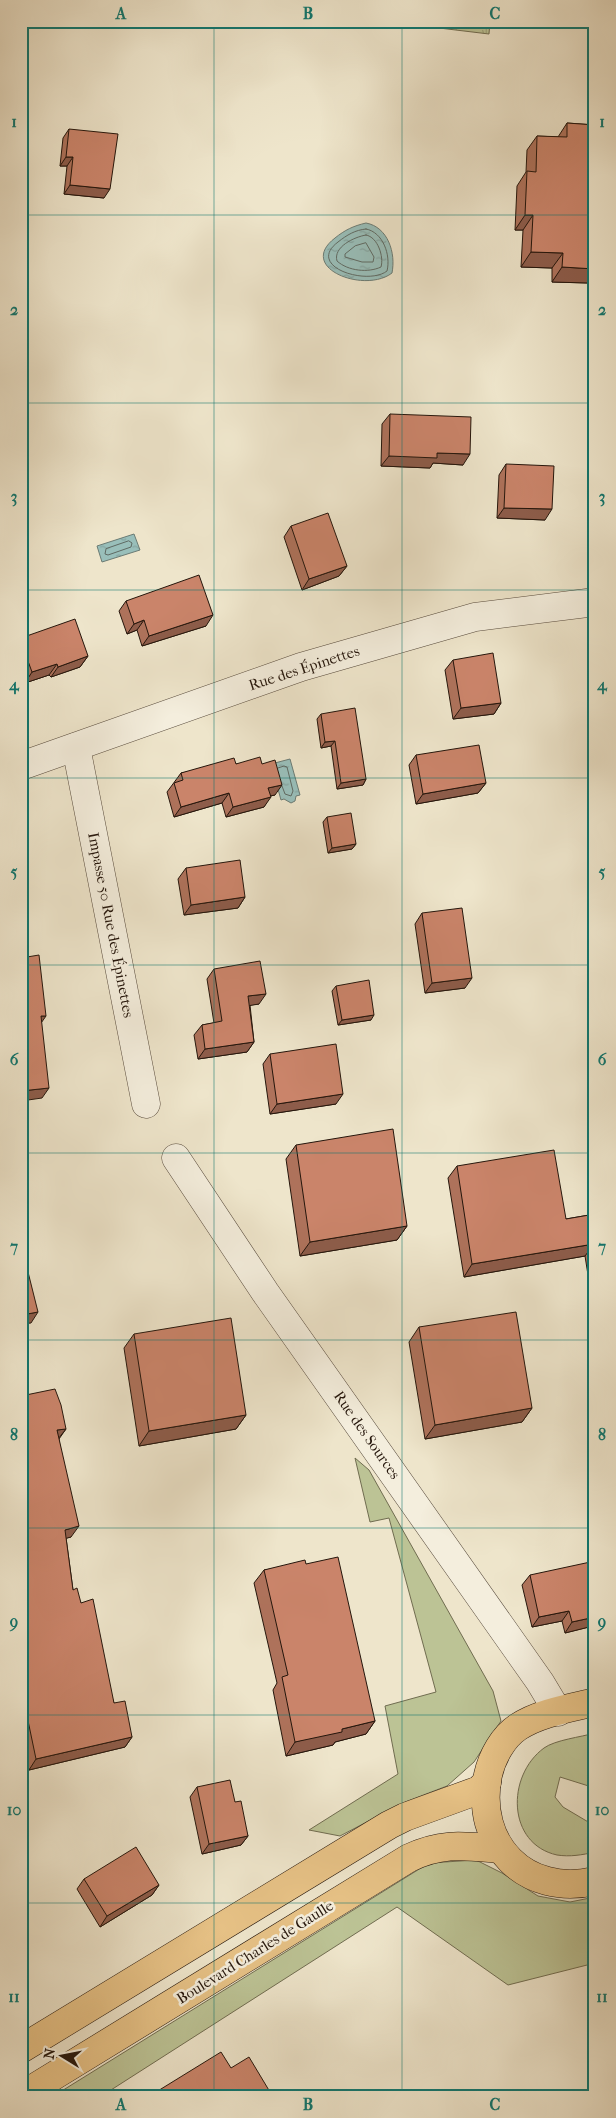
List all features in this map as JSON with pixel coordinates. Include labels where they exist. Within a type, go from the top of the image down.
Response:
[{"type":"main road","points":[[595,1702],[558,1712],[519,1727],[506,1738],[496,1753],[490,1767],[486,1801],[488,1820],[500,1849],[522,1872],[537,1878],[573,1884],[595,1881]]},
{"type":"main road","points":[[21,2048],[388,1825],[479,1790],[487,1782]]},
{"type":"main road","name":"Boulevard Charles de Gaulle","points":[[21,2096],[409,1858],[427,1849],[445,1846],[500,1849]]},
{"type":"street","name":"Rue des Épinettes","points":[[21,766],[301,667],[474,617],[595,602]]},
{"type":"street","name":"Impasse 50 Rue des Épinettes","points":[[76,747],[146,1104]]},
{"type":"street","name":"Rue des Sources","points":[[176,1158],[266,1292],[380,1453],[558,1712]]},
{"type":"green space","points":[[381,21],[490,21],[489,34]]},
{"type":"green space","points":[[355,1458],[369,1470],[493,1691],[501,1721],[474,1762],[447,1786],[405,1802],[340,1836],[309,1830],[398,1774],[385,1706],[436,1692],[389,1518],[370,1522]]},
{"type":"green space","points":[[595,1733],[595,1788],[560,1777],[555,1797],[563,1807],[595,1826],[595,1852],[567,1856],[557,1855],[541,1848],[529,1838],[521,1824],[518,1808],[518,1791],[523,1775],[532,1760],[544,1748],[561,1741]]},
{"type":"green space","points":[[476,1860],[502,1873],[538,1896],[570,1902],[595,1897],[595,1963],[508,1985],[397,1907],[100,2097],[52,2097],[429,1863]]},
{"type":"water","points":[[366,223],[374,225],[385,235],[389,242],[393,257],[392,273],[380,279],[366,281],[339,275],[329,268],[324,259],[325,249],[342,233]]},
{"type":"water","points":[[134,534],[140,550],[102,562],[97,546]]},
{"type":"water","points":[[290,759],[300,795],[296,796],[295,801],[291,803],[284,799],[281,800],[271,764]]},
{"type":"building","points":[[567,123],[595,125],[595,269],[562,267],[563,253],[531,252],[533,215],[525,215],[527,171],[536,172],[537,136],[567,137]]},
{"type":"building","points":[[69,129],[118,134],[110,189],[70,185],[73,157],[66,157]]},
{"type":"building","points":[[390,414],[471,417],[470,454],[437,453],[437,458],[389,456]]},
{"type":"building","points":[[506,464],[554,466],[552,509],[504,508]]},
{"type":"building","points":[[328,513],[347,566],[309,579],[291,526]]},
{"type":"building","points":[[199,575],[213,615],[149,636],[144,620],[134,624],[126,601]]},
{"type":"building","points":[[75,619],[88,656],[58,667],[57,664],[32,672],[21,638]]},
{"type":"building","points":[[493,653],[501,703],[461,708],[453,660]]},
{"type":"building","points":[[355,708],[366,779],[341,783],[335,741],[325,742],[321,714]]},
{"type":"building","points":[[479,745],[486,783],[423,794],[416,755]]},
{"type":"building","points":[[260,757],[262,764],[275,760],[282,785],[268,788],[271,797],[233,807],[229,793],[181,807],[174,783],[183,780],[181,773],[234,758],[236,764]]},
{"type":"building","points":[[351,813],[356,844],[332,848],[327,817]]},
{"type":"building","points":[[240,860],[245,897],[191,905],[186,868]]},
{"type":"building","points":[[462,908],[472,978],[432,983],[422,913]]},
{"type":"building","points":[[39,955],[46,1016],[41,1016],[49,1088],[21,1091],[21,958]]},
{"type":"building","points":[[260,961],[266,994],[248,996],[254,1042],[205,1049],[202,1025],[222,1021],[214,969]]},
{"type":"building","points":[[369,980],[374,1015],[342,1020],[336,986]]},
{"type":"building","points":[[336,1044],[343,1094],[277,1104],[270,1054]]},
{"type":"building","points":[[393,1129],[407,1226],[310,1242],[296,1145]]},
{"type":"building","points":[[554,1150],[566,1219],[595,1214],[595,1249],[594,1244],[472,1264],[457,1166]]},
{"type":"building","points":[[21,1244],[38,1312],[22,1315],[27,1334],[21,1336]]},
{"type":"building","points":[[516,1312],[532,1408],[435,1425],[419,1327]]},
{"type":"building","points":[[231,1318],[246,1415],[149,1431],[134,1334]]},
{"type":"building","points":[[55,1389],[61,1405],[66,1429],[57,1430],[79,1526],[65,1530],[73,1590],[77,1588],[81,1603],[93,1599],[114,1703],[125,1701],[132,1737],[36,1759],[21,1687],[21,1396]]},
{"type":"building","points":[[338,1557],[375,1721],[342,1729],[342,1732],[295,1742],[282,1677],[288,1675],[264,1570],[305,1560],[306,1564]]},
{"type":"building","points":[[595,1561],[595,1603],[592,1604],[595,1617],[572,1622],[569,1611],[539,1617],[530,1575]]},
{"type":"building","points":[[230,1780],[235,1802],[241,1801],[248,1836],[209,1844],[197,1787]]},
{"type":"building","points":[[136,1847],[159,1885],[107,1916],[84,1879]]},
{"type":"building","points":[[221,2052],[231,2068],[249,2057],[273,2097],[148,2097]]}]
